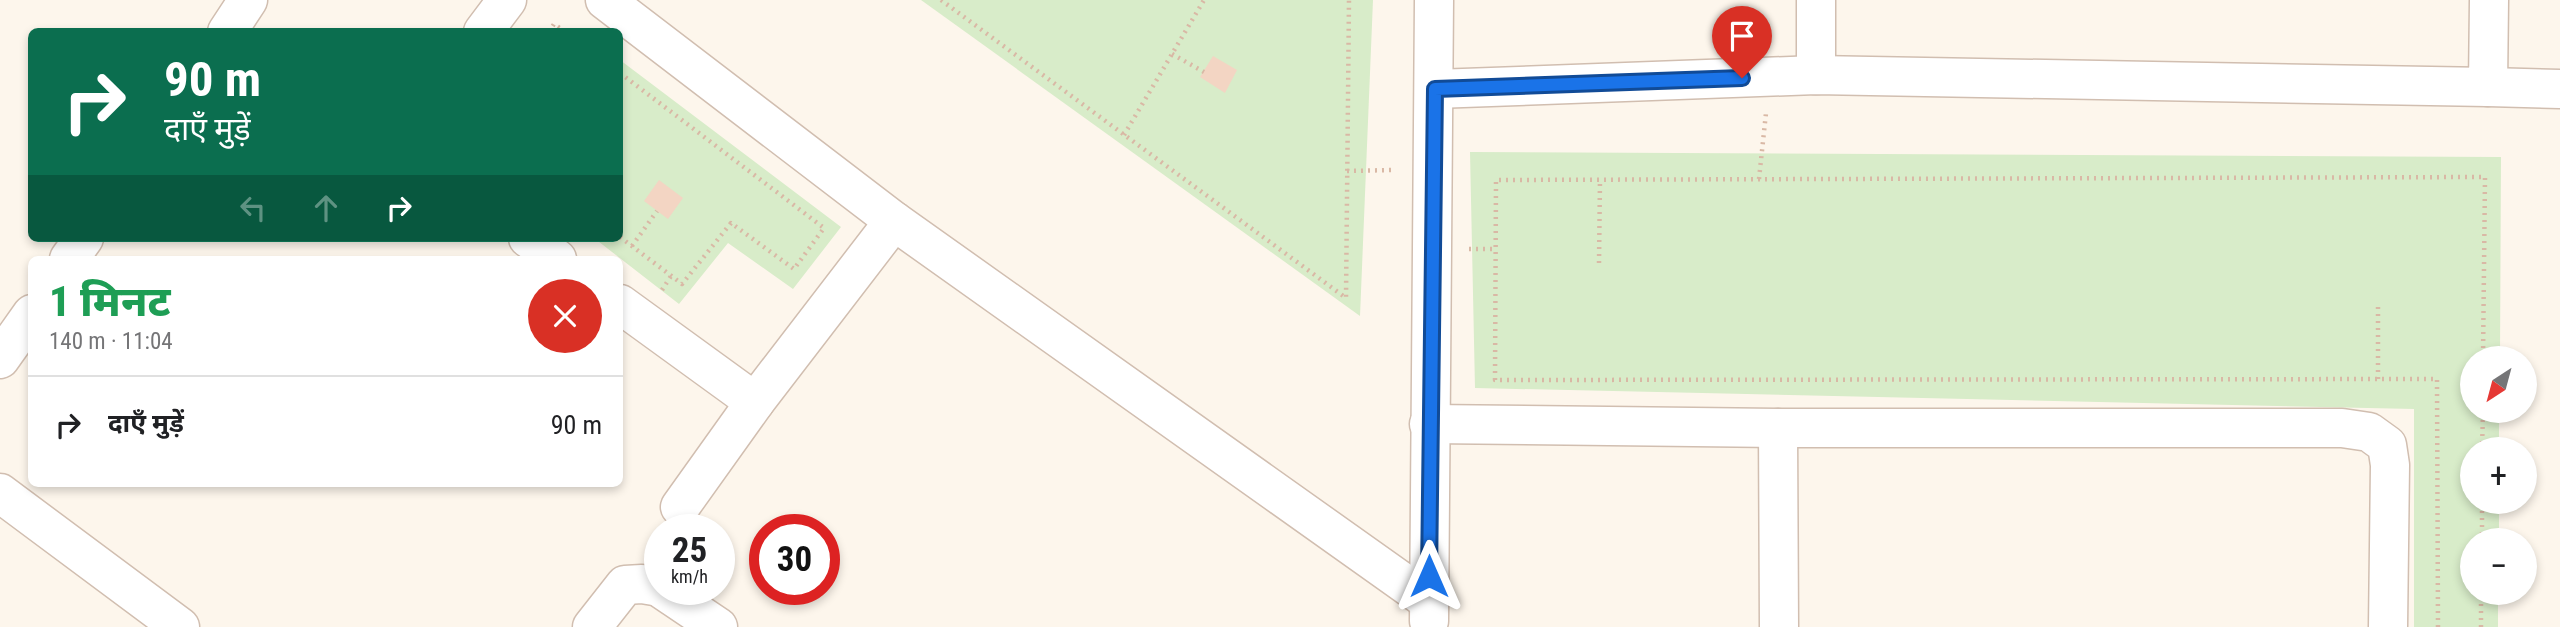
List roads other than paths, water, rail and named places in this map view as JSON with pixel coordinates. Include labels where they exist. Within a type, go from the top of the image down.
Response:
[{"type":"street","points":[[229,28],[248,0]]},
{"type":"street","points":[[486,28],[507,0]]},
{"type":"street","points":[[605,0],[894,221],[1429,614]]},
{"type":"street","points":[[1429,614],[1434,0]]},
{"type":"street","points":[[1815,0],[1816,75]]},
{"type":"street","points":[[2488,87],[2489,0]]},
{"type":"street","points":[[1435,89],[1816,75],[2560,89]]},
{"type":"street","points":[[680,507],[755,402],[894,221]]},
{"type":"street","points":[[534,242],[553,256]]},
{"type":"street","points":[[623,306],[755,402]]},
{"type":"street","points":[[0,359],[28,320]]},
{"type":"street","points":[[1429,424],[1778,428],[2342,428],[2369,432],[2387,446],[2390,465],[2388,627]]},
{"type":"street","points":[[1778,428],[1779,627]]},
{"type":"street","points":[[0,493],[180,627]]},
{"type":"street","points":[[592,627],[625,585],[644,584]]},
{"type":"street","points":[[686,605],[718,627]]}]
